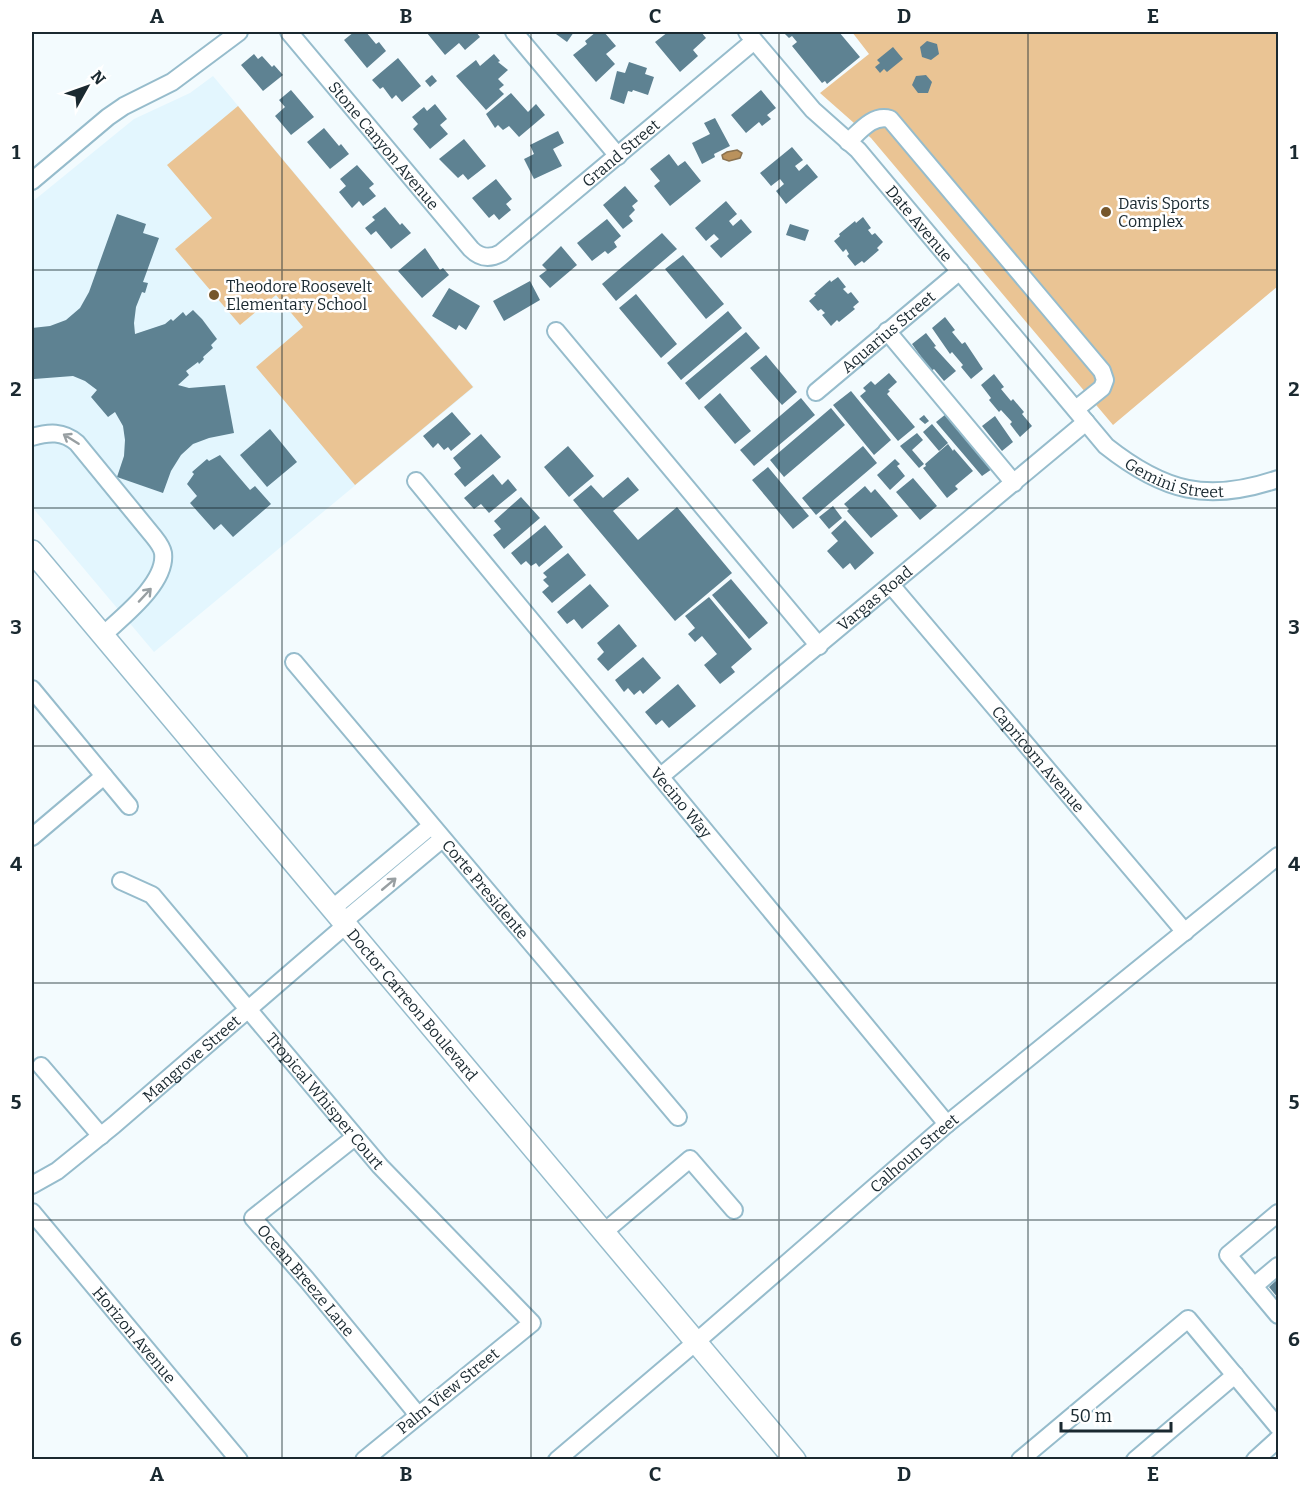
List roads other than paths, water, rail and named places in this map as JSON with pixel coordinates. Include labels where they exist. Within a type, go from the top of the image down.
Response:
[{"type":"main road","name":"Doctor Carreon Boulevard","points":[[32,551],[795,1460]]},
{"type":"street","points":[[32,181],[108,117],[124,106],[172,82],[239,32]]},
{"type":"street","name":"Stone Canyon Avenue","points":[[289,32],[471,249],[483,256]]},
{"type":"street","points":[[514,32],[618,156]]},
{"type":"street","name":"Grand Street","points":[[483,256],[491,257],[501,253],[618,156],[751,36]]},
{"type":"street","name":"Date Avenue","points":[[751,36],[813,110],[858,150],[1081,415]]},
{"type":"street","name":"Vargas Road","points":[[661,776],[1014,483],[1081,415],[1102,388],[1105,380],[1102,371],[890,119],[875,118],[848,142]]},
{"type":"street","name":"Aquarius Street","points":[[816,392],[960,271]]},
{"type":"street","points":[[556,331],[819,646]]},
{"type":"street","points":[[887,331],[1014,483]]},
{"type":"street","name":"Gemini Street","points":[[1081,415],[1106,446],[1133,467],[1183,488],[1239,490],[1278,478]]},
{"type":"street","points":[[32,436],[56,433],[68,435],[154,537],[163,551],[158,575],[150,591],[103,635]]},
{"type":"street","name":"Vecino Way","points":[[416,481],[947,1124]]},
{"type":"street","name":"Capricorn Avenue","points":[[891,585],[1185,932]]},
{"type":"street","name":"Corte Presidente","points":[[294,662],[678,1117]]},
{"type":"street","points":[[32,689],[37,708],[104,776],[129,806]]},
{"type":"street","points":[[32,837],[104,776]]},
{"type":"street","name":"Mangrove Street","points":[[32,1185],[57,1171],[101,1136],[248,1009],[341,918],[436,833]]},
{"type":"street","name":"Calhoun Street","points":[[557,1460],[947,1124],[1278,856]]},
{"type":"street","name":"Tropical Whisper Court","points":[[121,881],[152,895],[380,1166],[532,1323]]},
{"type":"street","points":[[41,1066],[101,1136]]},
{"type":"street","name":"Ocean Breeze Lane","points":[[355,1137],[253,1218],[418,1415]]},
{"type":"street","points":[[604,1232],[690,1159],[734,1210]]},
{"type":"street","name":"Horizon Avenue","points":[[32,1212],[239,1460]]},
{"type":"street","points":[[1278,1213],[1228,1255],[1278,1312]]},
{"type":"street","points":[[1254,1286],[1278,1266]]},
{"type":"street","points":[[1020,1460],[1188,1319],[1278,1427]]},
{"type":"street","name":"Palm View Street","points":[[364,1460],[532,1323]]},
{"type":"street","points":[[1135,1460],[1235,1376]]},
{"type":"street","points":[[1255,1460],[1278,1439]]},
{"type":"place","name":"Davis Sports Complex","points":[[1106,212]]},
{"type":"place","name":"Theodore Roosevelt Elementary School","points":[[214,295]]}]
